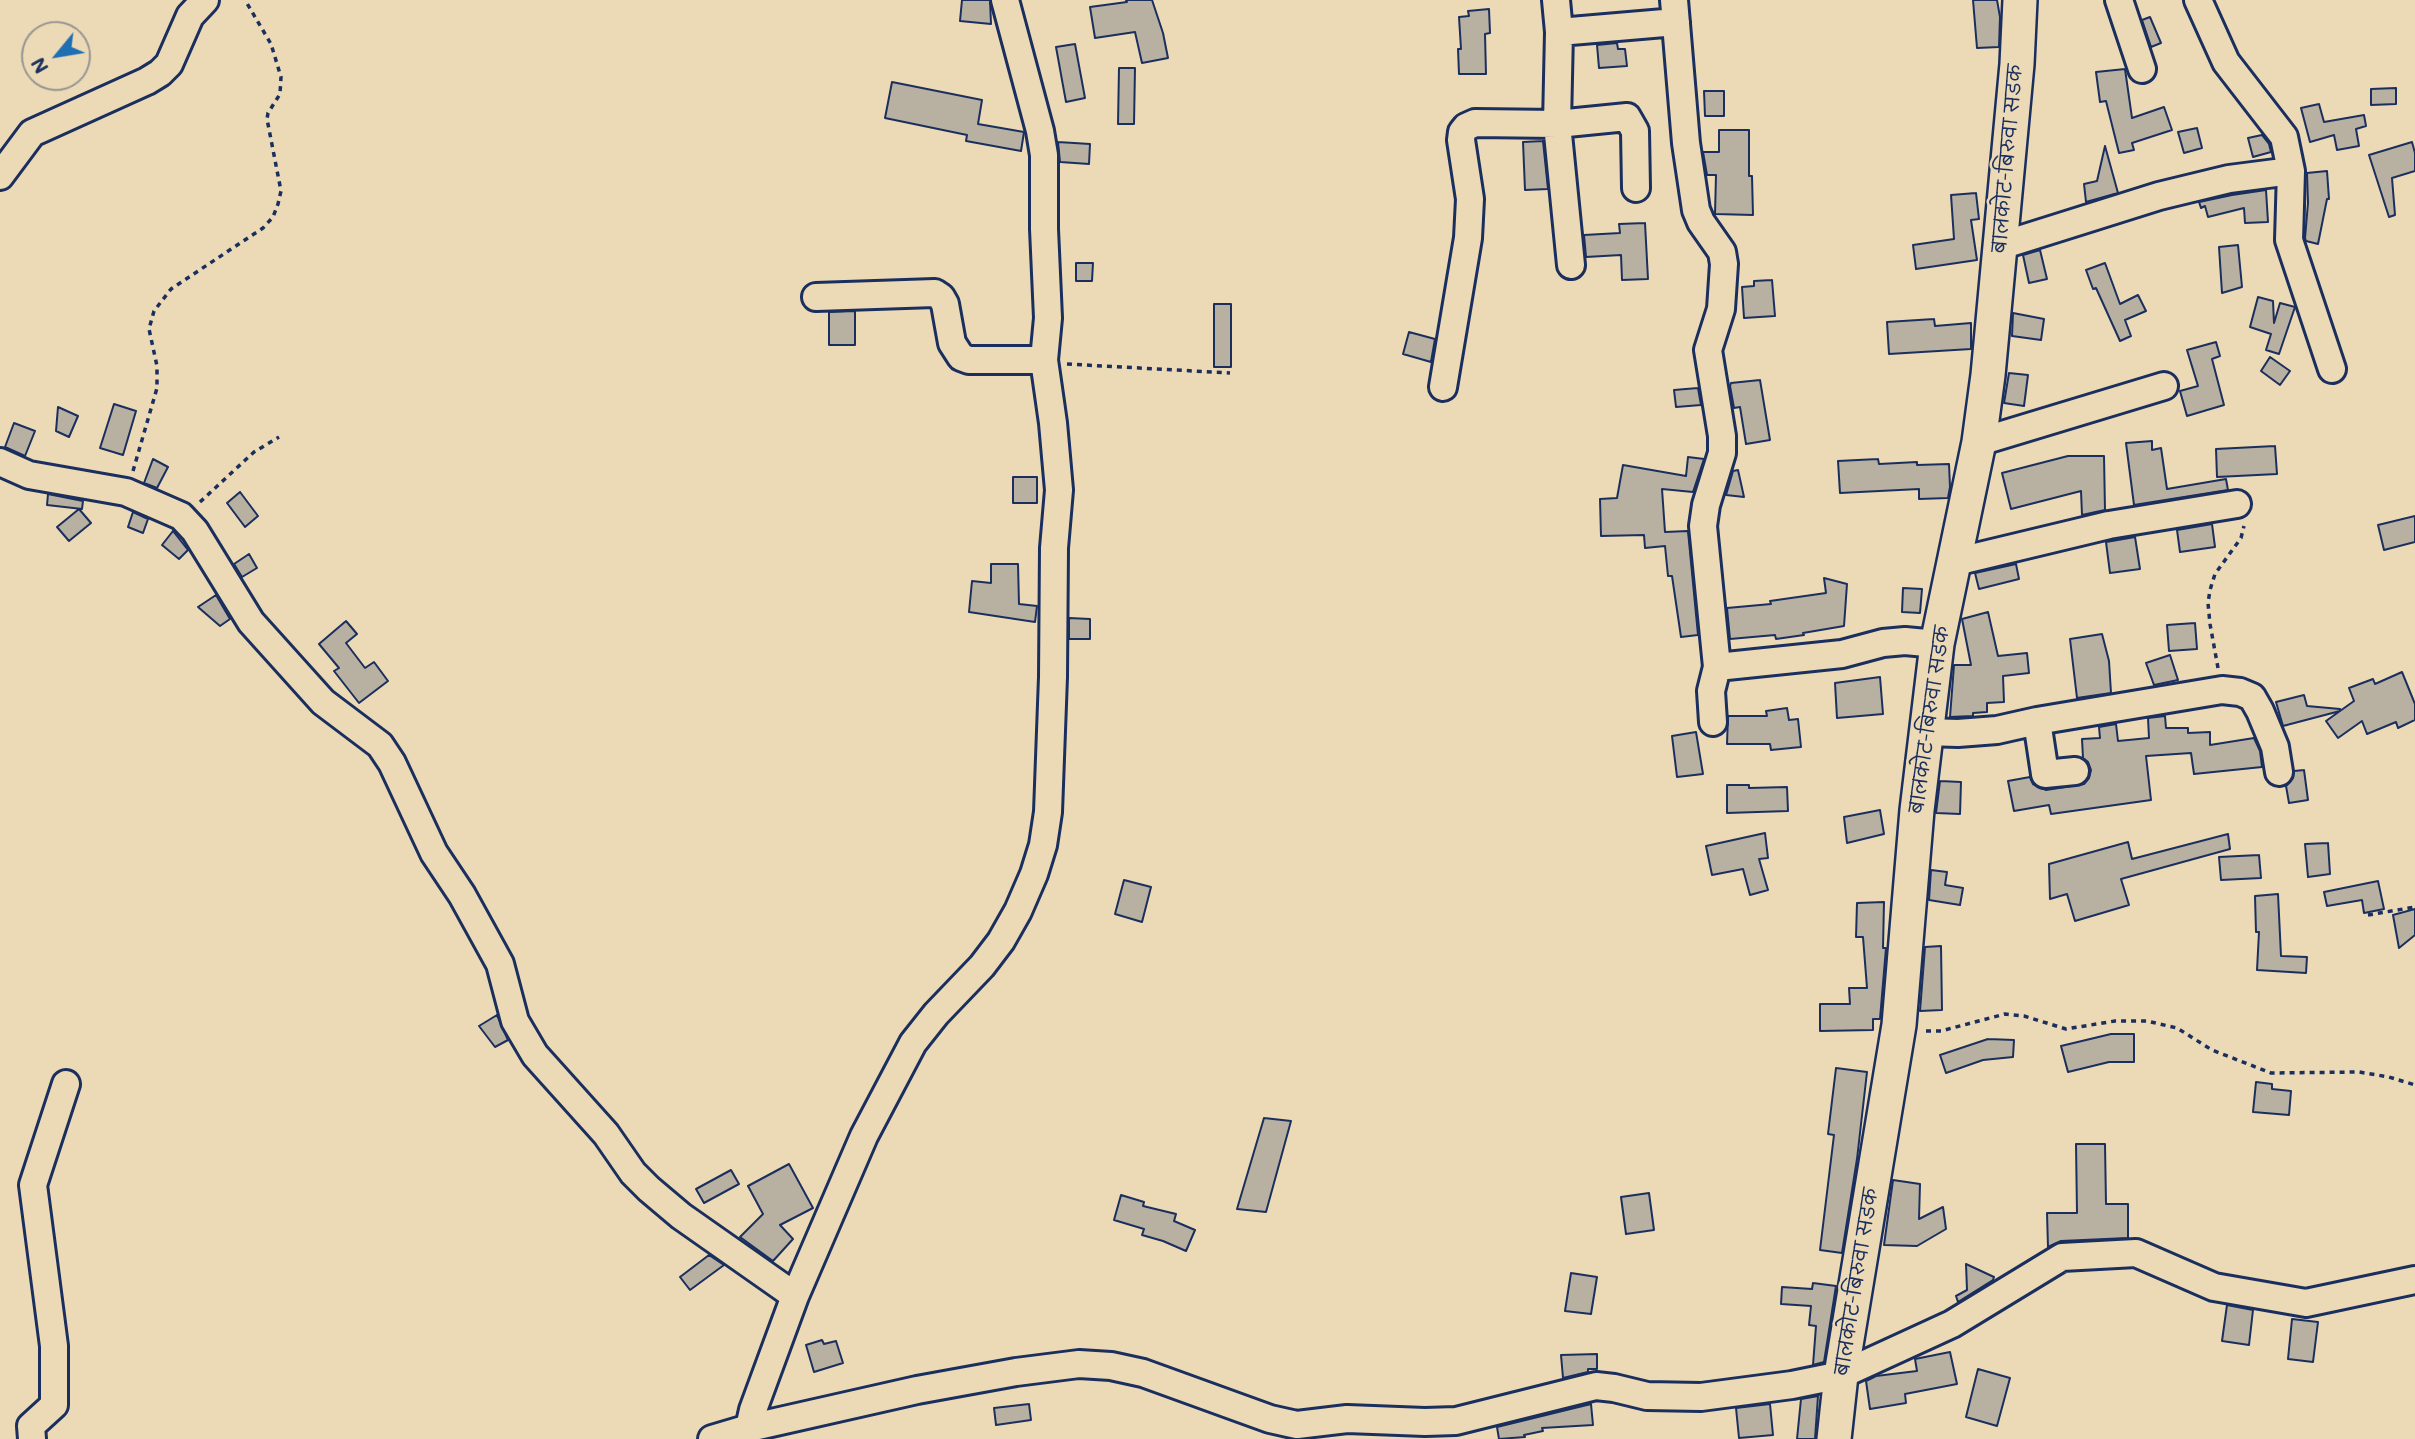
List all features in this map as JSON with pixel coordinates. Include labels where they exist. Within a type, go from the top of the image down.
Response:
[{"type":"main road","name":"बालकोट-बिरुवा सडक","points":[[1833,1439],[1899,1025],[1925,732],[1937,644],[1979,442],[2017,64],[2020,0]]},
{"type":"street","points":[[0,176],[32,133],[160,73],[169,65],[190,16],[205,0]]},
{"type":"street","points":[[749,1428],[753,1410],[795,1296],[864,1136],[913,1044],[936,1014],[982,966],[1018,911],[1040,855],[1048,812],[1054,548],[1059,490],[1044,363],[1048,318],[1044,155],[1005,0]]},
{"type":"street","points":[[1556,0],[1559,32],[1558,124],[1571,265]]},
{"type":"street","points":[[2119,0],[2141,69]]},
{"type":"street","points":[[2198,0],[2226,62],[2284,137],[2291,171],[2289,240],[2332,369]]},
{"type":"street","points":[[1559,32],[1675,11],[1686,143],[1696,209],[1701,222],[1721,252],[1724,264],[1721,309],[1708,351],[1722,436],[1722,453],[1703,526],[1717,667],[1711,691],[1713,722]]},
{"type":"street","points":[[1443,387],[1468,238],[1470,198],[1462,132],[1475,123],[1558,124],[1627,117],[1635,131],[1636,188]]},
{"type":"street","points":[[2000,246],[2159,196],[2229,178],[2291,171]]},
{"type":"street","points":[[816,297],[935,293],[945,304],[952,343],[961,357],[969,360],[1044,363]]},
{"type":"street","points":[[1979,442],[2164,386]]},
{"type":"street","points":[[0,462],[29,475],[126,492],[181,516],[205,546],[251,622],[323,702],[380,745],[392,763],[434,853],[462,895],[500,964],[515,1021],[535,1055],[606,1134],[633,1172],[649,1189],[681,1216],[795,1296]]},
{"type":"street","points":[[1955,562],[2109,525],[2237,504]]},
{"type":"street","points":[[1717,667],[1842,654],[1883,643],[1905,641],[1937,644]]},
{"type":"street","points":[[1925,732],[1997,730],[2140,702],[2222,690],[2240,692],[2252,697],[2260,711],[2275,747],[2279,772]]},
{"type":"street","points":[[2037,721],[2045,774],[2075,771]]},
{"type":"street","points":[[33,1439],[31,1426],[54,1405],[54,1346],[33,1185],[66,1084]]},
{"type":"street","points":[[712,1439],[917,1390],[1079,1363],[1143,1373],[1270,1419],[1296,1432],[1348,1419],[1456,1421],[1596,1386],[1647,1396],[1701,1397],[1792,1385],[1841,1376],[1952,1324],[2062,1257],[2136,1253],[2214,1287],[2306,1303],[2415,1280]]},
{"type":"path","points":[[126,492],[157,388],[157,366],[149,329],[153,311],[171,289],[263,228],[273,217],[278,204],[281,191],[267,119],[280,94],[281,77],[271,44],[245,0]]},
{"type":"path","points":[[1044,363],[1230,373]]},
{"type":"path","points":[[181,516],[215,489],[254,452],[279,437]]},
{"type":"path","points":[[2222,690],[2208,603],[2215,574],[2245,529],[2237,504]]},
{"type":"path","points":[[2368,915],[2415,907]]},
{"type":"path","points":[[1899,1025],[1926,1031],[1941,1031],[2005,1014],[2024,1016],[2066,1029],[2115,1021],[2147,1021],[2177,1028],[2212,1050],[2271,1073],[2360,1072],[2389,1076],[2415,1086]]},
{"type":"building","points":[[962,0],[990,0],[991,24],[960,21]]},
{"type":"building","points":[[1126,0],[1152,0],[1168,58],[1142,63],[1135,32],[1095,38],[1090,7],[1127,2]]},
{"type":"building","points":[[1973,0],[1997,0],[2000,17],[1999,47],[1977,48]]},
{"type":"building","points":[[1489,9],[1490,33],[1485,34],[1486,74],[1459,74],[1459,17],[1469,16],[1468,11]]},
{"type":"building","points":[[2150,17],[2161,43],[2151,47],[2142,20]]},
{"type":"building","points":[[1617,43],[1618,49],[1625,49],[1627,66],[1599,68],[1597,45]]},
{"type":"building","points":[[1075,44],[1085,98],[1066,102],[1056,47]]},
{"type":"building","points":[[1119,68],[1135,68],[1134,124],[1118,124]]},
{"type":"building","points":[[2125,69],[2132,118],[2164,107],[2172,130],[2132,143],[2134,150],[2119,153],[2106,101],[2100,102],[2096,72]]},
{"type":"building","points":[[892,82],[982,100],[978,124],[1024,132],[1021,151],[966,141],[967,135],[885,118]]},
{"type":"building","points":[[2396,88],[2396,104],[2371,105],[2371,89]]},
{"type":"building","points":[[1704,91],[1724,91],[1724,116],[1705,116]]},
{"type":"building","points":[[2319,104],[2324,122],[2364,115],[2366,126],[2356,129],[2359,146],[2337,150],[2334,135],[2310,142],[2301,108]]},
{"type":"building","points":[[2197,128],[2202,148],[2184,153],[2178,132]]},
{"type":"building","points":[[1719,130],[1749,130],[1749,176],[1752,176],[1753,215],[1715,214],[1716,175],[1707,175],[1703,152],[1719,152]]},
{"type":"building","points":[[2262,135],[2271,152],[2253,157],[2248,138]]},
{"type":"building","points":[[1543,141],[1548,189],[1525,190],[1523,142]]},
{"type":"building","points":[[1058,142],[1090,144],[1089,164],[1060,162]]},
{"type":"building","points":[[2412,142],[2415,171],[2392,178],[2395,215],[2389,217],[2369,155]]},
{"type":"building","points":[[2105,146],[2118,193],[2086,202],[2084,184],[2097,181]]},
{"type":"building","points":[[2327,171],[2329,199],[2318,244],[2306,241],[2305,238],[2307,173]]},
{"type":"building","points":[[2266,190],[2268,222],[2245,223],[2244,208],[2208,217],[2205,206],[2201,208],[2199,202],[2232,195]]},
{"type":"building","points":[[1976,193],[1979,219],[1971,220],[1977,260],[1916,269],[1913,245],[1954,239],[1951,195]]},
{"type":"building","points":[[1645,223],[1648,279],[1622,280],[1621,255],[1586,257],[1584,235],[1620,233],[1619,224]]},
{"type":"building","points":[[2238,245],[2242,287],[2222,293],[2219,247]]},
{"type":"building","points":[[2040,250],[2047,279],[2029,283],[2023,255]]},
{"type":"building","points":[[1076,263],[1093,263],[1092,281],[1076,281]]},
{"type":"building","points":[[2105,263],[2120,304],[2138,295],[2146,311],[2125,320],[2131,336],[2120,341],[2086,270]]},
{"type":"building","points":[[1772,280],[1775,316],[1744,318],[1742,287],[1754,286],[1754,281]]},
{"type":"building","points":[[2258,297],[2273,301],[2274,323],[2280,303],[2295,307],[2279,354],[2266,350],[2271,334],[2250,327]]},
{"type":"building","points":[[1214,304],[1231,304],[1231,367],[1214,367]]},
{"type":"building","points":[[855,311],[855,345],[829,345],[829,312]]},
{"type":"building","points":[[2013,313],[2044,319],[2041,340],[2012,336]]},
{"type":"building","points":[[1934,319],[1935,326],[1971,323],[1971,349],[1889,354],[1887,322]]},
{"type":"building","points":[[1409,332],[1435,339],[1431,362],[1403,354]]},
{"type":"building","points":[[2216,342],[2220,356],[2212,359],[2224,405],[2187,416],[2180,391],[2198,386],[2187,350]]},
{"type":"building","points":[[2270,357],[2290,371],[2280,385],[2261,371]]},
{"type":"building","points":[[2009,373],[2028,375],[2024,406],[2004,403]]},
{"type":"building","points":[[1760,380],[1770,440],[1746,444],[1740,407],[1734,408],[1730,386],[1731,383]]},
{"type":"building","points":[[1698,388],[1701,405],[1676,407],[1674,390]]},
{"type":"building","points":[[114,404],[136,411],[123,455],[100,448]]},
{"type":"building","points":[[58,407],[78,416],[69,437],[56,431]]},
{"type":"building","points":[[14,423],[35,431],[25,456],[5,447]]},
{"type":"building","points":[[2152,441],[2152,450],[2161,448],[2167,489],[2226,479],[2228,490],[2134,505],[2126,443]]},
{"type":"building","points":[[2275,446],[2277,474],[2217,477],[2216,449]]},
{"type":"building","points":[[2068,456],[2104,456],[2105,510],[2082,515],[2081,491],[2011,509],[2002,473]]},
{"type":"building","points":[[1688,457],[1704,459],[1693,492],[1662,489],[1665,532],[1688,531],[1698,635],[1681,637],[1672,576],[1668,576],[1665,546],[1645,548],[1644,535],[1601,536],[1600,499],[1617,498],[1623,465],[1686,476]]},
{"type":"building","points":[[153,459],[168,467],[157,488],[144,483]]},
{"type":"building","points":[[1878,459],[1879,464],[1949,464],[1948,498],[1919,499],[1919,489],[1840,493],[1838,461]]},
{"type":"building","points":[[1738,470],[1744,497],[1726,495],[1733,471]]},
{"type":"building","points":[[1013,477],[1037,477],[1037,503],[1013,503]]},
{"type":"building","points":[[240,492],[258,516],[245,527],[227,503]]},
{"type":"building","points":[[48,494],[83,501],[82,509],[47,505]]},
{"type":"building","points":[[79,509],[91,523],[69,541],[57,527]]},
{"type":"building","points":[[133,512],[148,519],[143,533],[128,527]]},
{"type":"building","points":[[2415,516],[2415,542],[2384,550],[2378,525]]},
{"type":"building","points":[[2212,524],[2215,547],[2180,552],[2177,530]]},
{"type":"building","points":[[173,531],[188,550],[179,559],[162,545]]},
{"type":"building","points":[[2135,537],[2140,569],[2110,573],[2106,542]]},
{"type":"building","points":[[249,554],[257,568],[242,577],[234,564]]},
{"type":"building","points":[[991,564],[1018,564],[1019,604],[1037,606],[1035,622],[969,612],[972,581],[991,583]]},
{"type":"building","points":[[2016,564],[2019,579],[1979,589],[1975,573]]},
{"type":"building","points":[[1824,578],[1847,584],[1844,626],[1776,639],[1775,635],[1730,639],[1727,608],[1771,604],[1770,601],[1826,593]]},
{"type":"building","points":[[1903,588],[1922,589],[1920,613],[1902,612]]},
{"type":"building","points":[[216,595],[230,619],[220,626],[198,607]]},
{"type":"building","points":[[1988,612],[1998,656],[2027,653],[2029,673],[2003,676],[2004,702],[1987,703],[1987,712],[1950,717],[1954,665],[1971,665],[1962,619]]},
{"type":"building","points":[[1069,618],[1090,619],[1090,639],[1069,639]]},
{"type":"building","points":[[346,621],[357,634],[346,643],[365,668],[374,662],[388,681],[359,703],[334,671],[339,668],[319,644]]},
{"type":"building","points":[[2195,623],[2197,649],[2169,651],[2167,625]]},
{"type":"building","points":[[2102,634],[2109,661],[2111,693],[2077,698],[2070,639]]},
{"type":"building","points":[[2170,655],[2178,680],[2154,685],[2146,663]]},
{"type":"building","points":[[2402,672],[2415,704],[2415,720],[2398,728],[2396,722],[2367,734],[2362,721],[2338,738],[2326,721],[2354,701],[2349,688],[2373,679],[2375,684]]},
{"type":"building","points":[[1880,677],[1883,714],[1837,718],[1835,683]]},
{"type":"building","points":[[2304,695],[2307,706],[2340,711],[2283,726],[2276,702]]},
{"type":"building","points":[[1787,708],[1789,720],[1798,719],[1801,747],[1771,750],[1770,744],[1727,744],[1728,716],[1767,716],[1766,711]]},
{"type":"building","points":[[2165,716],[2166,728],[2188,728],[2188,733],[2210,732],[2210,745],[2254,738],[2260,751],[2262,767],[2194,774],[2191,753],[2146,756],[2151,800],[2051,814],[2049,805],[2014,811],[2008,781],[2030,777],[2033,784],[2046,790],[2084,784],[2091,770],[2083,758],[2082,739],[2100,738],[2099,727],[2116,724],[2118,741],[2149,738],[2148,718]]},
{"type":"building","points":[[1696,732],[1703,774],[1677,777],[1672,736]]},
{"type":"building","points":[[2304,770],[2308,800],[2289,803],[2286,786],[2293,778],[2294,771]]},
{"type":"building","points":[[1940,781],[1961,782],[1960,814],[1936,813]]},
{"type":"building","points":[[1727,785],[1749,785],[1749,788],[1787,787],[1788,811],[1727,813]]},
{"type":"building","points":[[1880,810],[1884,834],[1847,843],[1844,817]]},
{"type":"building","points":[[1765,833],[1768,858],[1759,859],[1768,890],[1750,895],[1743,869],[1712,875],[1706,846]]},
{"type":"building","points":[[2228,834],[2230,849],[2121,879],[2129,905],[2075,921],[2067,894],[2050,899],[2049,864],[2128,842],[2132,859]]},
{"type":"building","points":[[2328,843],[2330,874],[2308,877],[2305,844]]},
{"type":"building","points":[[2259,855],[2261,878],[2221,880],[2219,857]]},
{"type":"building","points":[[1931,870],[1947,872],[1945,885],[1963,888],[1960,905],[1929,900]]},
{"type":"building","points":[[1124,880],[1151,887],[1142,922],[1115,914]]},
{"type":"building","points":[[2378,881],[2384,909],[2364,913],[2362,900],[2327,906],[2324,892]]},
{"type":"building","points":[[2278,894],[2281,956],[2307,957],[2306,973],[2257,970],[2259,932],[2256,932],[2255,896]]},
{"type":"building","points":[[1884,902],[1883,948],[1886,948],[1880,1019],[1873,1019],[1873,1030],[1820,1031],[1820,1004],[1850,1004],[1849,988],[1867,988],[1863,937],[1856,937],[1857,903]]},
{"type":"building","points":[[2415,909],[2415,935],[2399,948],[2393,915]]},
{"type":"building","points":[[1941,946],[1942,1010],[1920,1011],[1925,947]]},
{"type":"building","points":[[497,1015],[508,1040],[495,1047],[479,1026]]},
{"type":"building","points":[[2111,1034],[2134,1034],[2134,1062],[2109,1062],[2068,1072],[2061,1046]]},
{"type":"building","points":[[1988,1039],[2014,1040],[2013,1057],[1983,1060],[1946,1073],[1940,1055]]},
{"type":"building","points":[[1836,1068],[1867,1072],[1842,1253],[1820,1250],[1834,1135],[1828,1134]]},
{"type":"building","points":[[2256,1082],[2272,1084],[2272,1089],[2291,1091],[2289,1115],[2253,1112]]},
{"type":"building","points":[[1264,1118],[1291,1121],[1266,1212],[1237,1209]]},
{"type":"building","points":[[2076,1144],[2105,1144],[2106,1204],[2128,1204],[2128,1238],[2061,1241],[2048,1247],[2047,1213],[2077,1213]]},
{"type":"building","points":[[789,1164],[813,1208],[780,1225],[793,1239],[773,1261],[740,1237],[763,1214],[748,1186]]},
{"type":"building","points":[[731,1170],[739,1184],[704,1203],[696,1189]]},
{"type":"building","points":[[1893,1180],[1920,1184],[1919,1219],[1943,1207],[1946,1229],[1917,1246],[1884,1245]]},
{"type":"building","points":[[1649,1193],[1654,1230],[1626,1234],[1621,1197]]},
{"type":"building","points":[[1121,1195],[1144,1202],[1143,1206],[1176,1214],[1174,1221],[1195,1230],[1186,1251],[1142,1235],[1144,1229],[1114,1220]]},
{"type":"building","points":[[709,1255],[724,1265],[690,1290],[680,1277]]},
{"type":"building","points":[[1966,1264],[1994,1277],[1958,1302],[1956,1296],[1967,1290]]},
{"type":"building","points":[[1571,1273],[1597,1277],[1591,1314],[1565,1311]]},
{"type":"building","points":[[1813,1283],[1836,1286],[1824,1362],[1813,1365],[1816,1326],[1809,1325],[1811,1306],[1781,1304],[1782,1287],[1812,1289]]},
{"type":"building","points":[[2227,1305],[2253,1310],[2249,1345],[2222,1341]]},
{"type":"building","points":[[2292,1319],[2318,1322],[2313,1362],[2288,1359]]},
{"type":"building","points":[[822,1340],[824,1344],[836,1341],[843,1363],[814,1372],[806,1345]]},
{"type":"building","points":[[1950,1352],[1957,1384],[1905,1394],[1906,1403],[1870,1409],[1866,1381],[1876,1376],[1917,1371],[1915,1359]]},
{"type":"building","points":[[1597,1354],[1597,1369],[1588,1369],[1588,1372],[1563,1378],[1561,1355]]},
{"type":"building","points":[[1978,1369],[2010,1378],[1997,1426],[1966,1417]]},
{"type":"building","points":[[1818,1396],[1815,1439],[1797,1439],[1801,1399]]},
{"type":"building","points":[[1029,1404],[1031,1420],[996,1425],[994,1408]]},
{"type":"building","points":[[1591,1404],[1593,1425],[1542,1428],[1543,1431],[1524,1435],[1525,1437],[1499,1439],[1497,1427]]},
{"type":"building","points":[[1770,1404],[1773,1435],[1739,1438],[1736,1408]]}]
